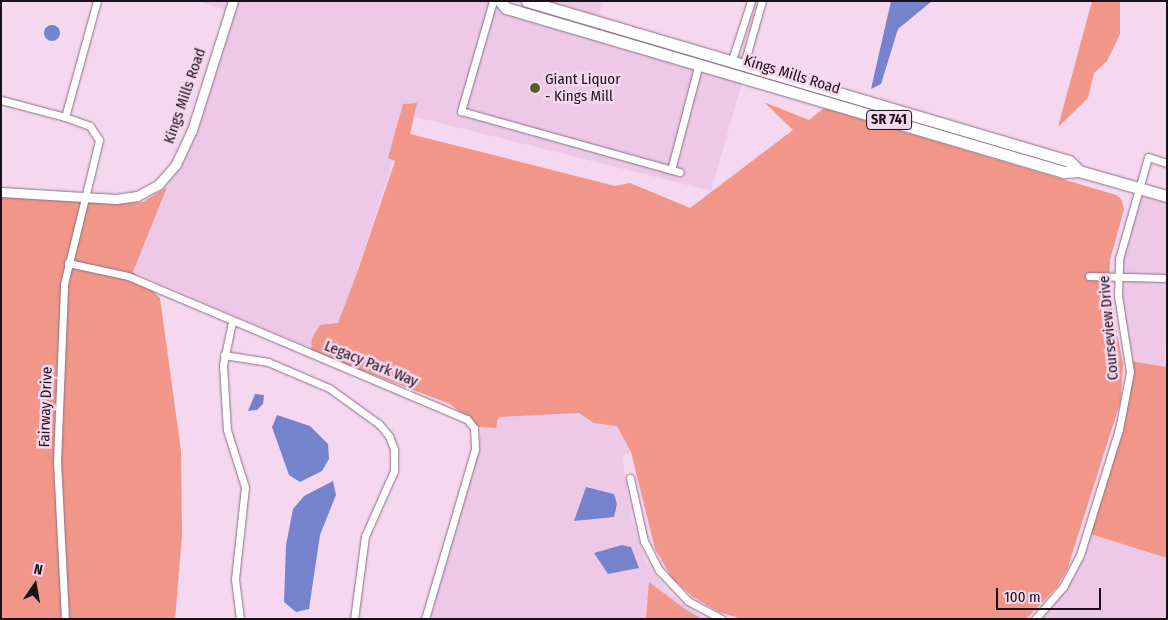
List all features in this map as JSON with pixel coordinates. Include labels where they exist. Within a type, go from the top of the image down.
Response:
[{"type":"main road","name":"Kings Mills Road","points":[[500,1],[506,8],[699,63],[1064,172],[1079,171],[1167,196]]},
{"type":"main road","name":"Kings Mills Road","points":[[528,1],[1069,161],[1079,171]]},
{"type":"street","points":[[65,117],[97,1]]},
{"type":"street","name":"Kings Mills Road","points":[[1,192],[85,198],[121,198],[147,192],[158,185],[176,164],[192,130],[232,1]]},
{"type":"street","points":[[493,1],[461,111],[680,172]]},
{"type":"street","points":[[732,60],[751,1]]},
{"type":"street","points":[[744,64],[762,1]]},
{"type":"street","points":[[671,170],[699,63]]},
{"type":"street","name":"Fairway Drive","points":[[1,100],[65,117],[90,126],[99,140],[68,263],[57,462],[64,619]]},
{"type":"street","name":"Courseview Drive","points":[[1035,619],[1063,587],[1080,554],[1125,408],[1129,361],[1117,277],[1124,238],[1148,157],[1167,163]]},
{"type":"street","name":"Legacy Park Way","points":[[68,263],[128,276],[232,322],[457,413],[474,428],[475,448],[424,619]]},
{"type":"street","points":[[1089,276],[1163,278]]},
{"type":"street","points":[[232,322],[224,355],[226,430],[245,487],[235,579],[240,619]]},
{"type":"street","points":[[224,355],[268,362],[329,388],[379,424],[389,436],[394,449],[394,471],[366,536],[354,619]]},
{"type":"street","points":[[630,478],[644,541],[659,570],[688,601],[722,619]]},
{"type":"shaded area","points":[[198,1],[500,1],[744,76],[711,191],[408,115],[329,356],[133,272],[176,164],[229,11]]},
{"type":"shaded area","points":[[527,1],[603,1],[597,22]]},
{"type":"shaded area","points":[[1092,1],[1120,1],[1120,34],[1107,61],[1094,73],[1088,98],[1058,127]]},
{"type":"shaded area","points":[[764,102],[809,120],[824,108],[1116,195],[1121,199],[1124,209],[1110,260],[1109,292],[1123,364],[1121,400],[1067,570],[1057,587],[1026,619],[742,619],[719,612],[693,597],[672,578],[655,549],[631,452],[617,426],[594,423],[579,413],[498,417],[496,428],[479,427],[450,404],[311,351],[312,338],[320,325],[338,323],[358,270],[395,161],[388,158],[403,104],[417,103],[410,134],[615,186],[630,183],[690,208],[793,130]]},
{"type":"shaded area","points":[[167,187],[133,272],[160,298],[181,451],[182,535],[175,619],[1,619],[1,192],[119,204],[143,202]]},
{"type":"shaded area","points":[[1138,188],[1167,196],[1165,368],[1129,361],[1117,277]]},
{"type":"shaded area","points":[[1129,361],[1167,367],[1167,558],[1087,533],[1119,429]]},
{"type":"shaded area","points":[[622,409],[631,452],[622,456],[632,519],[647,563],[669,593],[705,619],[429,619],[478,448],[484,415]]},
{"type":"shaded area","points":[[1087,533],[1167,558],[1167,619],[1035,619],[1054,600]]},
{"type":"shaded area","points":[[649,582],[685,609],[702,619],[646,619]]},
{"type":"water","points":[[891,1],[932,1],[898,29],[881,84],[871,89]]},
{"type":"water","points":[[52,25],[60,33],[52,41],[44,33]]},
{"type":"water","points":[[255,394],[264,395],[263,404],[257,410],[248,411]]},
{"type":"water","points":[[277,415],[310,426],[328,444],[329,459],[322,471],[300,482],[289,475],[272,427]]},
{"type":"water","points":[[333,481],[336,495],[320,535],[309,609],[296,612],[284,602],[286,545],[293,509],[304,496]]},
{"type":"water","points":[[586,487],[614,494],[617,504],[614,517],[574,521]]},
{"type":"water","points":[[622,545],[631,547],[639,568],[608,574],[594,553]]},
{"type":"place","name":"Giant Liquor - Kings Mill","points":[[535,88]]}]
